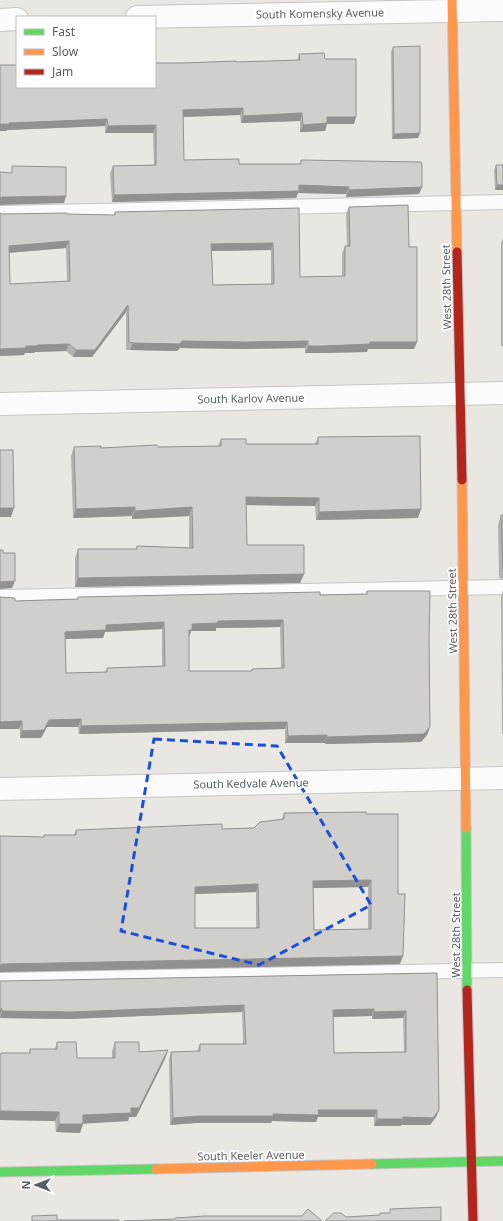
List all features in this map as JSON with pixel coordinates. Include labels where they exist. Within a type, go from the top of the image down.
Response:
[{"type":"street","name":"South Komensky Avenue","points":[[156,16],[452,5],[503,10]]},
{"type":"street","name":"West 28th Street","points":[[452,5],[461,394],[467,971],[473,1221]]},
{"type":"street","points":[[0,20],[16,20]]},
{"type":"street","name":"South Karlov Avenue","points":[[0,404],[503,393]]},
{"type":"street","name":"South Kedvale Avenue","points":[[0,789],[503,778]]},
{"type":"street","name":"South Keeler Avenue","points":[[0,1172],[503,1161]]},
{"type":"lane","points":[[0,212],[503,202]]},
{"type":"lane","points":[[0,597],[503,586]]},
{"type":"lane","points":[[0,980],[503,970]]},
{"type":"highlighted area","points":[[154,739],[277,746],[371,905],[259,965],[121,931]]},
{"type":"building","points":[[420,46],[420,133],[394,134],[393,47]]},
{"type":"building","points":[[324,53],[325,59],[356,59],[356,117],[327,117],[327,123],[303,125],[302,113],[243,116],[243,108],[183,110],[184,160],[239,159],[239,164],[301,164],[301,160],[421,162],[422,187],[349,190],[349,187],[299,185],[299,191],[114,195],[113,166],[156,165],[156,125],[108,126],[107,119],[0,124],[0,65],[16,65],[16,88],[156,88],[156,63],[300,60],[299,54]]},
{"type":"building","points":[[496,165],[503,165],[503,185],[497,185]]},
{"type":"building","points":[[12,166],[66,167],[66,196],[0,198],[0,172],[12,173]]},
{"type":"building","points":[[408,205],[409,247],[417,247],[417,342],[370,342],[370,344],[323,346],[308,346],[308,341],[182,341],[180,344],[133,343],[129,342],[128,305],[95,350],[76,350],[69,344],[38,345],[26,346],[26,348],[0,349],[0,213],[115,215],[115,212],[299,208],[300,277],[345,276],[345,246],[350,246],[349,207]],"holes":[[[69,241],[70,281],[10,284],[9,246]],[[273,243],[274,284],[213,285],[211,244]]]},
{"type":"building","points":[[420,436],[421,509],[319,512],[319,498],[246,497],[247,545],[304,545],[304,574],[78,578],[78,549],[137,549],[137,546],[193,548],[192,507],[135,511],[135,507],[76,509],[74,447],[101,446],[101,448],[157,445],[158,447],[221,446],[221,439],[246,439],[246,444],[318,444],[318,437]]},
{"type":"building","points":[[0,450],[13,450],[14,508],[0,508]]},
{"type":"building","points":[[501,515],[503,515],[503,569]]},
{"type":"building","points":[[0,550],[3,550],[3,553],[15,553],[15,581],[0,582]]},
{"type":"building","points":[[367,591],[430,591],[430,727],[424,734],[327,737],[327,735],[288,736],[287,722],[81,726],[81,719],[49,720],[44,730],[22,731],[22,721],[0,722],[0,597],[15,598],[15,601],[78,599],[78,597],[320,592],[320,595],[367,594]],"holes":[[[283,620],[284,668],[252,669],[252,671],[189,671],[189,630],[192,630],[192,624],[218,623],[218,621]],[[164,622],[165,666],[107,668],[107,672],[66,673],[65,632],[106,630],[106,625]]]},
{"type":"building","points":[[366,812],[366,814],[398,814],[398,894],[405,894],[403,956],[2,964],[0,966],[0,836],[44,837],[44,835],[76,835],[76,830],[222,824],[222,829],[254,828],[260,822],[284,819],[284,813]],"holes":[[[371,880],[371,929],[314,930],[313,881]],[[258,884],[259,928],[195,928],[195,887]]]},
{"type":"building","points":[[437,973],[439,1110],[433,1118],[403,1117],[403,1119],[377,1119],[377,1110],[318,1110],[319,1115],[273,1114],[274,1116],[199,1116],[173,1118],[171,1052],[200,1051],[200,1044],[246,1044],[244,1005],[71,1012],[2,1011],[2,1009],[0,1009],[0,981]],"holes":[[[374,1009],[374,1012],[406,1011],[406,1052],[334,1053],[333,1010]]]},
{"type":"building","points":[[57,1042],[76,1042],[77,1058],[115,1058],[115,1042],[139,1042],[139,1052],[168,1050],[139,1108],[131,1108],[131,1113],[83,1115],[83,1124],[59,1124],[59,1112],[0,1111],[0,1054],[30,1053],[30,1049],[57,1049]]},
{"type":"building","points":[[441,1207],[441,1221],[325,1221],[334,1213],[341,1213],[346,1217],[380,1215],[380,1213],[390,1213],[390,1209]]},
{"type":"building","points":[[308,1209],[322,1221],[124,1221],[205,1216],[302,1216]]},
{"type":"building","points":[[57,1215],[57,1220],[119,1221],[32,1221],[32,1216]]},
{"type":"traffic: fast","points":[[466,828],[467,990]]},
{"type":"traffic: fast","points":[[372,1164],[503,1161]]},
{"type":"traffic: fast","points":[[0,1172],[156,1169]]},
{"type":"traffic: slow","points":[[452,0],[457,252]]},
{"type":"traffic: slow","points":[[462,480],[466,828]]},
{"type":"traffic: slow","points":[[156,1169],[372,1164]]},
{"type":"traffic: jam","points":[[457,252],[462,480]]},
{"type":"traffic: jam","points":[[467,990],[473,1221]]}]
